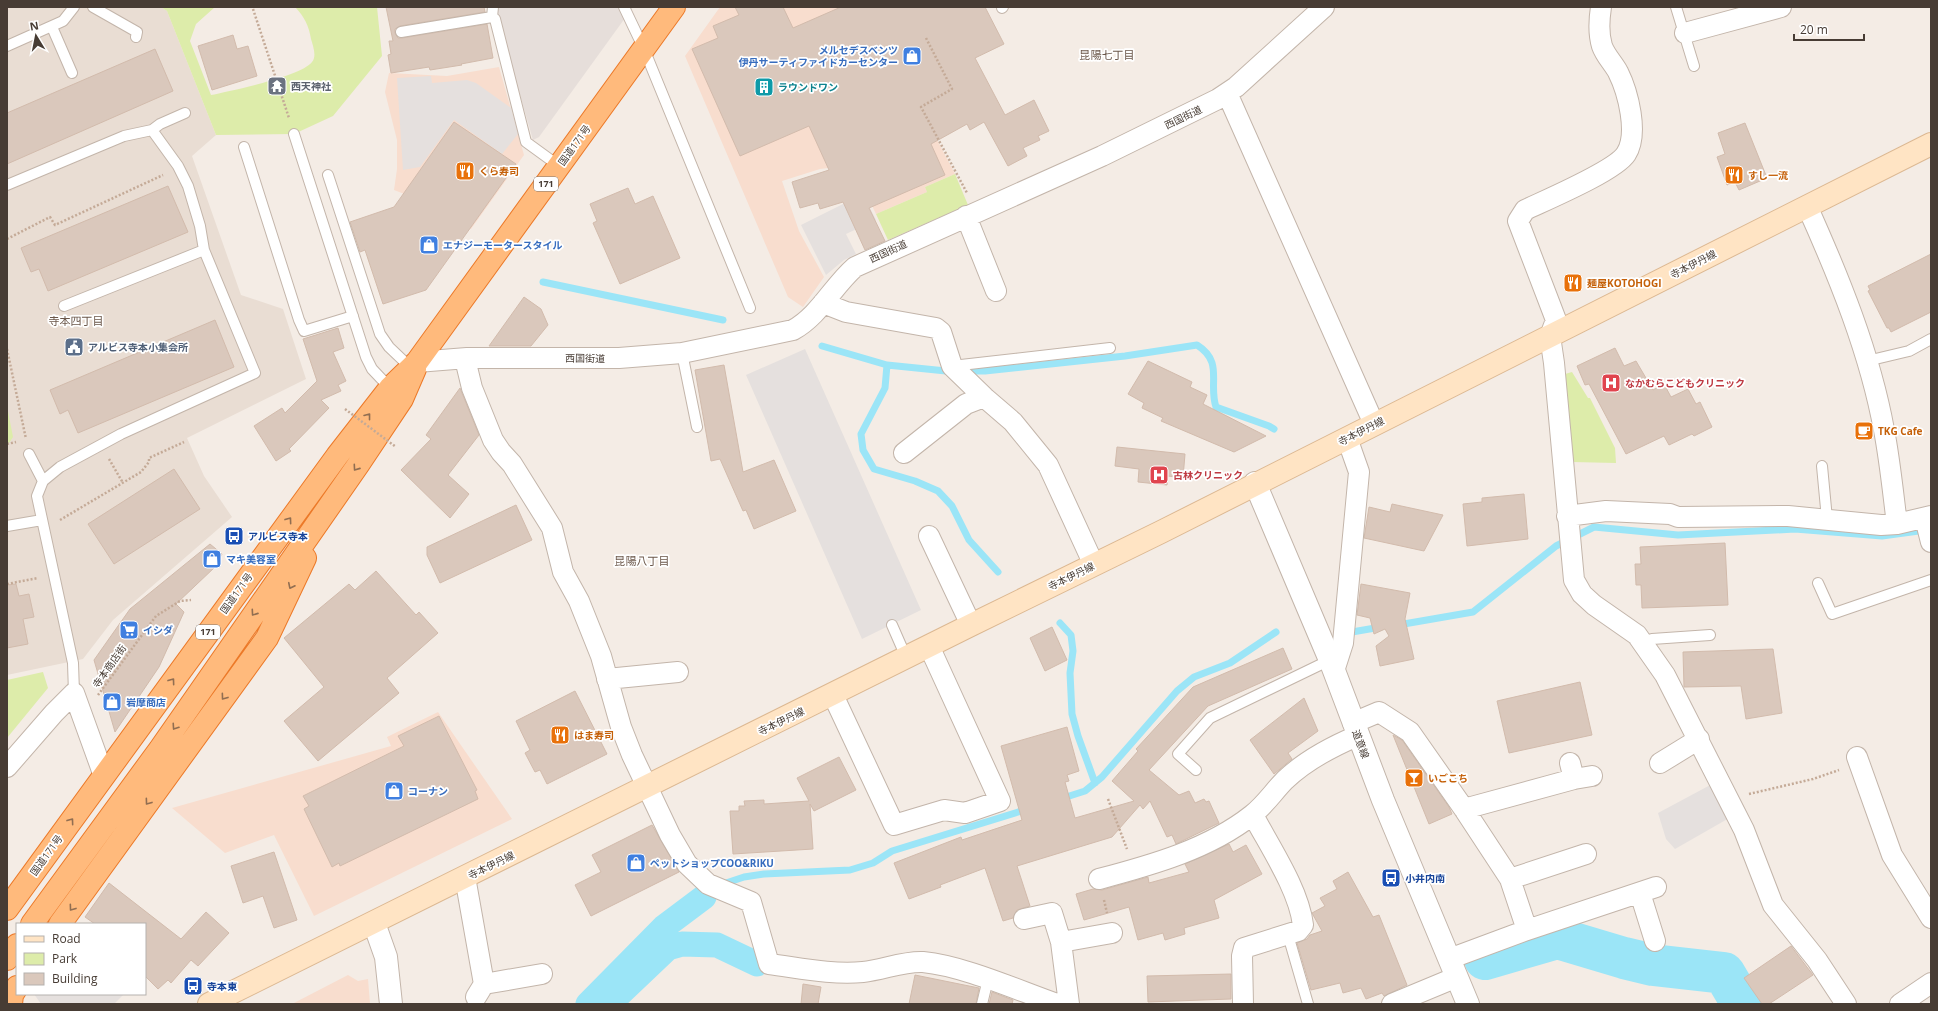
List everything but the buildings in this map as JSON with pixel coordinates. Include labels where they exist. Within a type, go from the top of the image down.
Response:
[{"type":"highway","name":"国道171号","points":[[7,909],[296,510],[390,388],[414,365],[674,7]]},
{"type":"highway","name":"国道171号","points":[[33,923],[160,750],[221,660],[333,501],[402,399],[414,365]]},
{"type":"highway","points":[[61,923],[267,638],[333,501]]},
{"type":"highway","points":[[7,959],[16,946]]},
{"type":"main road","name":"寺本伊丹線","points":[[209,1004],[1094,565],[1931,144]]},
{"type":"street","points":[[1601,7],[1598,24],[1602,46],[1618,73],[1629,102],[1632,132],[1626,154],[1607,170],[1525,210],[1518,221],[1556,320],[1550,336],[1554,363],[1574,580],[1582,594],[1594,605],[1636,635],[1665,674],[1744,830],[1773,905],[1817,960],[1846,1004]]},
{"type":"street","points":[[1685,33],[1781,7]]},
{"type":"street","name":"西国街道","points":[[414,365],[465,359],[619,358],[682,353],[793,330],[803,324],[823,303],[842,277],[855,266],[1102,156],[1180,119],[1227,93],[1236,87],[1318,9]]},
{"type":"street","points":[[1227,93],[1374,424]]},
{"type":"street","points":[[1807,206],[1856,328],[1867,361],[1884,430],[1897,524]]},
{"type":"street","points":[[971,214],[996,291]]},
{"type":"street","points":[[823,303],[846,312],[936,328],[941,332],[952,366],[1013,422],[1048,465],[1094,565]]},
{"type":"street","points":[[465,359],[472,388],[493,440],[512,464],[552,528],[563,572],[579,602],[601,656],[621,727],[632,755],[670,835],[687,864],[708,884],[751,902],[769,964],[819,971],[856,972],[921,962],[942,965],[988,979],[1056,1004]]},
{"type":"street","points":[[904,453],[966,404],[984,397]]},
{"type":"street","points":[[1332,666],[1343,643],[1359,472],[1347,438]]},
{"type":"street","name":"道意線","points":[[1255,483],[1332,666],[1355,729],[1468,1004]]},
{"type":"street","points":[[1567,516],[1606,511],[1670,514],[1678,517],[1788,516],[1881,524],[1897,524],[1928,517],[1931,542]]},
{"type":"street","points":[[929,536],[971,625]]},
{"type":"street","points":[[833,695],[894,825],[944,810],[965,812],[1000,801],[929,646]]},
{"type":"street","points":[[607,679],[678,672]]},
{"type":"street","points":[[7,767],[54,713],[74,693],[104,776]]},
{"type":"street","points":[[1099,879],[1134,869],[1200,845],[1229,831],[1252,815],[1286,779],[1379,712],[1410,732],[1464,809],[1510,879],[1527,930]]},
{"type":"street","points":[[1660,764],[1698,739]]},
{"type":"street","points":[[1858,761],[1892,855],[1931,918]]},
{"type":"street","points":[[1464,809],[1579,773]]},
{"type":"street","points":[[1243,1004],[1242,956],[1244,948],[1288,935],[1298,931],[1303,925],[1302,913],[1294,892],[1252,815]]},
{"type":"street","points":[[1510,879],[1586,854]]},
{"type":"street","points":[[466,877],[480,991],[542,974]]},
{"type":"street","points":[[1404,1002],[1453,968],[1527,930],[1593,899],[1648,890],[1655,941]]},
{"type":"street","points":[[1024,919],[1052,913],[1061,942],[1069,1004]]},
{"type":"street","points":[[374,923],[386,957],[391,1004]]},
{"type":"street","points":[[1061,942],[1112,933]]},
{"type":"street","points":[[1900,1004],[1931,983]]},
{"type":"lane","points":[[7,46],[63,21],[74,7]]},
{"type":"lane","points":[[93,7],[137,32],[136,36]]},
{"type":"lane","points":[[492,7],[492,18],[495,19],[526,142],[559,166]]},
{"type":"lane","points":[[624,7],[644,49],[750,308]]},
{"type":"lane","points":[[1676,7],[1694,66]]},
{"type":"lane","points":[[401,32],[492,18]]},
{"type":"lane","points":[[52,26],[72,73]]},
{"type":"lane","points":[[7,185],[124,136],[152,130],[160,124],[185,114]]},
{"type":"lane","points":[[74,693],[73,663],[37,496],[43,481],[60,467],[121,434],[255,373],[204,250],[200,226],[188,186],[178,168],[152,130]]},
{"type":"lane","points":[[294,134],[366,358],[372,369],[390,388]]},
{"type":"lane","points":[[244,147],[299,320],[304,330],[353,316]]},
{"type":"lane","points":[[328,175],[380,334],[389,347],[414,365]]},
{"type":"lane","points":[[64,306],[204,250]]},
{"type":"lane","points":[[1867,361],[1908,351],[1931,339]]},
{"type":"lane","points":[[952,366],[1110,348]]},
{"type":"lane","points":[[682,353],[697,427]]},
{"type":"lane","points":[[29,454],[43,481]]},
{"type":"lane","points":[[1822,466],[1827,519]]},
{"type":"lane","points":[[7,526],[43,524]]},
{"type":"lane","points":[[1818,583],[1832,614],[1931,580]]},
{"type":"lane","points":[[892,625],[906,657]]},
{"type":"lane","points":[[1641,642],[1652,639],[1710,636]]},
{"type":"lane","points":[[1196,770],[1178,754],[1210,718],[1332,666]]},
{"type":"lane","points":[[1288,935],[1308,1004]]},
{"type":"lane","points":[[982,1004],[988,979]]},
{"type":"path","points":[[253,9],[294,134]]},
{"type":"path","points":[[926,38],[952,89],[921,107],[971,214]]},
{"type":"path","points":[[7,239],[50,217],[55,225],[178,168]]},
{"type":"path","points":[[7,349],[29,454]]},
{"type":"path","points":[[346,409],[396,447]]},
{"type":"path","points":[[43,524],[123,483],[141,472],[149,458],[184,442]]},
{"type":"path","points":[[101,445],[123,483]]},
{"type":"path","points":[[7,584],[54,575]]},
{"type":"path","name":"寺本商店街","points":[[95,701],[102,689],[156,616],[180,600],[191,600]]},
{"type":"path","points":[[1728,799],[1813,779],[1858,761]]},
{"type":"path","points":[[1108,799],[1134,869]]},
{"type":"path","points":[[1099,879],[1112,933]]},
{"type":"shaded area","name":"アルビス寺本","points":[[7,7],[161,7],[167,11],[216,135],[192,156],[241,295],[283,309],[306,379],[187,438],[204,476],[232,517],[113,620],[83,659],[7,675]]},
{"type":"shaded area","points":[[496,7],[633,7],[539,137],[533,140],[496,12]]},
{"type":"shaded area","points":[[720,7],[857,7],[917,102],[955,174],[925,187],[927,192],[876,214],[852,165],[820,169],[782,181],[799,231],[824,277],[803,307],[788,297],[685,56]]},
{"type":"shaded area","points":[[499,67],[524,155],[471,229],[425,202],[394,190],[397,169],[397,140],[385,92],[389,73],[447,76]]},
{"type":"shaded area","points":[[431,76],[432,83],[467,80],[476,83],[511,108],[518,134],[502,154],[454,120],[420,167],[403,170],[397,78]]},
{"type":"shaded area","points":[[863,194],[876,220],[846,234],[856,254],[844,260],[826,275],[801,225]]},
{"type":"shaded area","points":[[805,349],[921,610],[862,639],[746,375]]},
{"type":"shaded area","points":[[438,712],[512,819],[314,916],[274,835],[225,853],[172,808],[391,746],[387,737]]},
{"type":"shaded area","points":[[1714,783],[1731,817],[1675,849],[1666,839],[1658,813]]},
{"type":"shaded area","points":[[348,975],[358,981],[368,979],[370,1004],[292,1004]]},
{"type":"shaded area","points":[[35,995],[123,995],[114,1004],[41,1004]]},
{"type":"green space","name":"西天神社","points":[[161,7],[215,7],[196,24],[190,41],[211,95],[281,78],[306,67],[312,62],[314,51],[309,30],[306,22],[295,7],[377,7],[382,56],[333,116],[294,134],[216,135],[167,11]]},
{"type":"green space","points":[[955,174],[968,205],[888,240],[876,214],[927,192],[925,187]]},
{"type":"green space","points":[[1572,372],[1588,398],[1590,398],[1615,448],[1616,463],[1572,462],[1565,374]]},
{"type":"green space","points":[[7,406],[13,437],[7,446]]},
{"type":"green space","points":[[43,672],[48,688],[7,738],[7,680]]},
{"type":"waterway","points":[[543,282],[723,320]]},
{"type":"waterway","points":[[969,371],[985,371],[1125,356],[1197,345],[1210,358],[1213,366],[1213,390],[1216,407],[1274,429]]},
{"type":"waterway","points":[[822,346],[887,365],[885,388],[861,434],[863,450],[874,469],[915,481],[938,491],[952,506],[969,540],[998,572]]},
{"type":"waterway","points":[[887,365],[946,371]]},
{"type":"waterway","points":[[1398,625],[1473,612],[1556,546],[1594,527],[1678,535],[1795,529],[1882,536],[1926,530]]},
{"type":"waterway","points":[[1060,623],[1071,635],[1073,651],[1070,673],[1072,714],[1078,736],[1095,783]]},
{"type":"waterway","points":[[1352,632],[1381,627]]},
{"type":"waterway","points":[[1060,799],[1085,791],[1102,777],[1177,691],[1194,677],[1230,663],[1276,632]]},
{"type":"waterway","points":[[726,883],[744,877],[764,874],[850,870],[873,863],[892,851],[1028,809]]},
{"type":"waterway","points":[[588,1004],[664,927],[704,897]]},
{"type":"waterway","points":[[1485,959],[1557,938],[1653,965],[1724,973],[1740,1000],[1748,1004]]},
{"type":"waterway","points":[[609,1004],[668,948],[682,944],[717,945],[757,964]]},
{"type":"place","name":"メルセデスベンツ 伊丹サーティファイドカーセンター","points":[[912,56]]},
{"type":"place","name":"西天神社","points":[[277,86]]},
{"type":"place","name":"ラウンドワン","points":[[764,87]]},
{"type":"place","name":"くら寿司","points":[[465,171]]},
{"type":"place","name":"すし一流","points":[[1734,175]]},
{"type":"place","name":"エナジーモータースタイル","points":[[429,245]]},
{"type":"place","name":"麺屋KOTOHOGI","points":[[1573,283]]},
{"type":"place","name":"アルビス寺本小集会所","points":[[74,347]]},
{"type":"place","name":"なかむらこどもクリニック","points":[[1611,383]]},
{"type":"place","name":"TKG Cafe","points":[[1864,431]]},
{"type":"place","name":"古林クリニック","points":[[1159,475]]},
{"type":"place","name":"アルビス寺本","points":[[234,536]]},
{"type":"place","name":"マキ美容室","points":[[212,559]]},
{"type":"place","name":"イシダ","points":[[129,630]]},
{"type":"place","name":"岩摩商店","points":[[112,702]]},
{"type":"place","name":"はま寿司","points":[[560,735]]},
{"type":"place","name":"いごこち","points":[[1414,778]]},
{"type":"place","name":"コーナン","points":[[394,791]]},
{"type":"place","name":"ペットショップCOO&RIKU","points":[[636,863]]},
{"type":"place","name":"小井内南","points":[[1391,878]]},
{"type":"place","name":"寺本東","points":[[193,986]]},
{"type":"district","name":"昆陽七丁目","points":[[1107,55]]},
{"type":"district","name":"寺本四丁目","points":[[76,321]]},
{"type":"district","name":"昆陽八丁目","points":[[642,561]]}]
